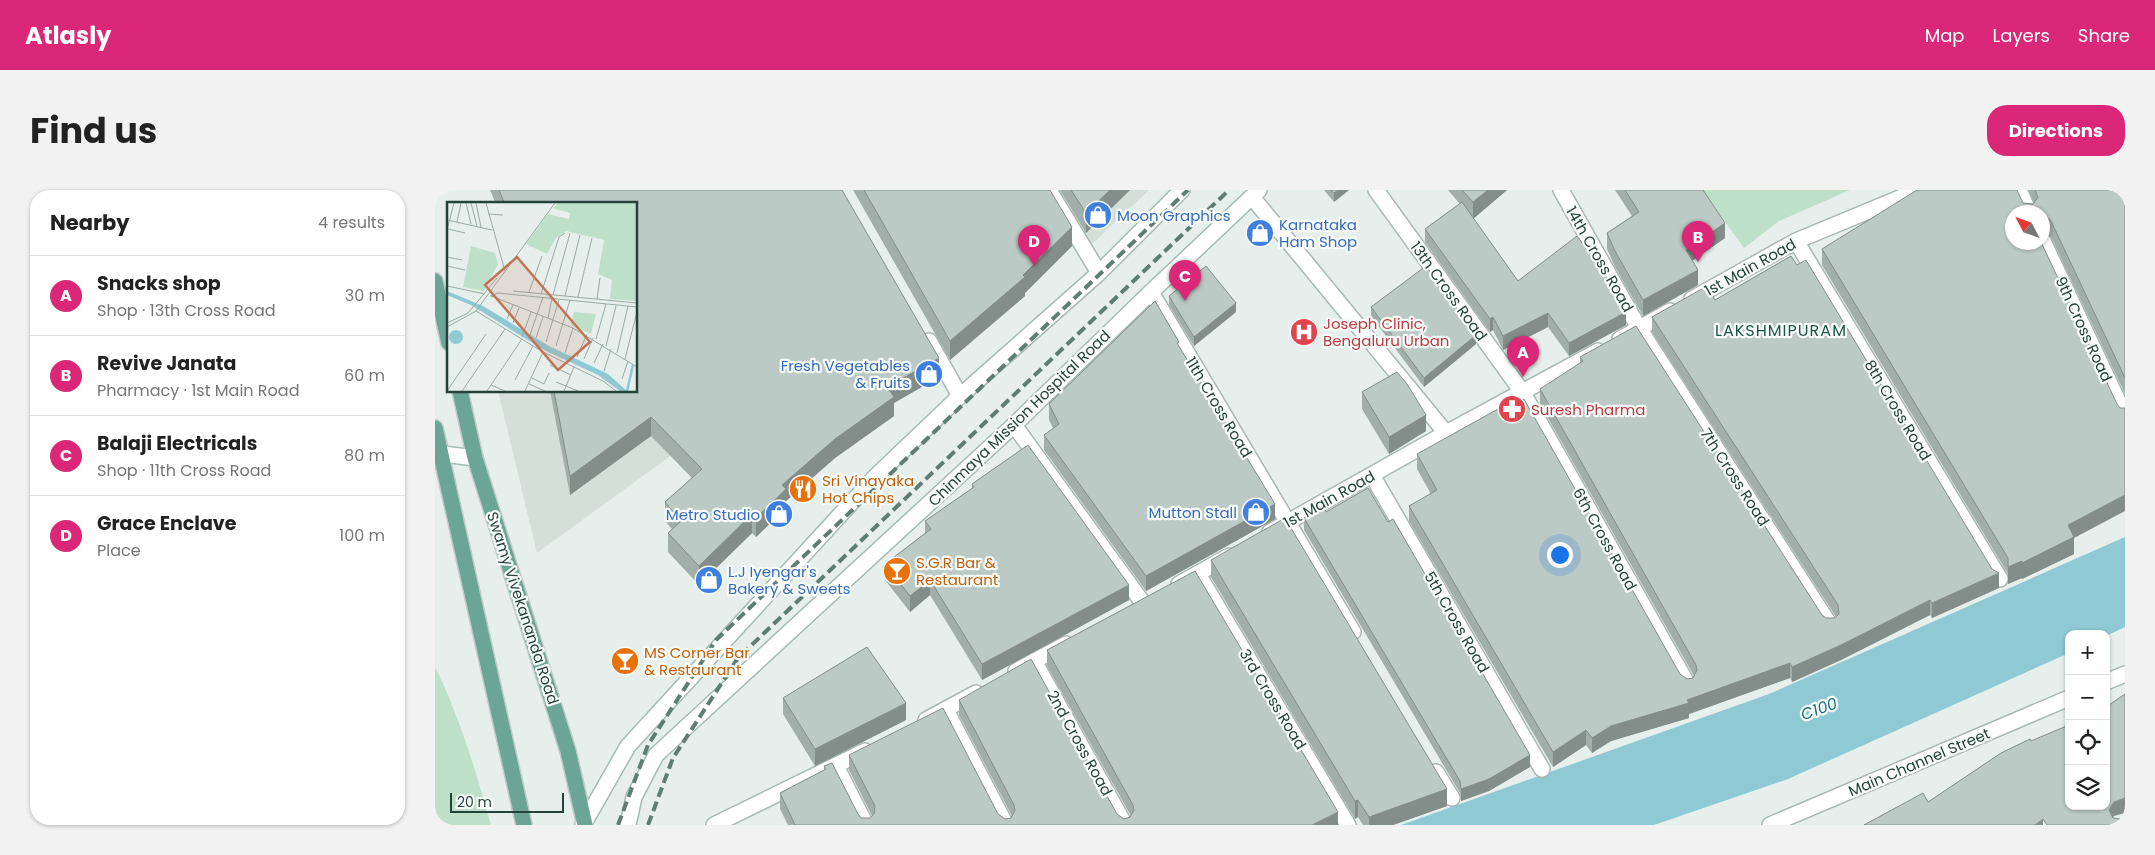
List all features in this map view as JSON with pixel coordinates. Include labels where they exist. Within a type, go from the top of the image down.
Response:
[{"type":"main road","points":[[435,281],[447,334]]},
{"type":"main road","name":"Swamy Vivekananda Road","points":[[459,392],[475,458],[569,751],[584,824]]},
{"type":"main road","points":[[435,428],[438,454],[524,825]]},
{"type":"street","points":[[1049,190],[1099,272]]},
{"type":"street","points":[[584,824],[628,746],[875,477],[960,396],[1099,272],[1182,190]]},
{"type":"street","name":"13th Cross Road","points":[[1376,190],[1523,393]]},
{"type":"street","name":"14th Cross Road","points":[[1561,190],[1639,328]]},
{"type":"street","name":"1st Main Road","points":[[1255,541],[1446,433],[1523,393],[1796,241],[1919,190]]},
{"type":"street","points":[[2019,190],[2026,205]]},
{"type":"street","points":[[1256,193],[1446,433]]},
{"type":"street","name":"Chinmaya Mission Hospital Road","points":[[628,825],[634,797],[656,755],[1014,425],[1256,193]]},
{"type":"street","name":"8th Cross Road","points":[[1796,241],[2000,579]]},
{"type":"street","name":"9th Cross Road","points":[[2047,250],[2125,416]]},
{"type":"street","name":"11th Cross Road","points":[[1151,292],[1363,648]]},
{"type":"street","points":[[921,327],[960,396]]},
{"type":"street","name":"7th Cross Road","points":[[1639,328],[1831,625]]},
{"type":"street","name":"6th Cross Road","points":[[1523,393],[1688,685]]},
{"type":"street","points":[[1014,425],[1143,603]]},
{"type":"street","points":[[438,454],[475,458]]},
{"type":"street","name":"5th Cross Road","points":[[1372,475],[1542,769]]},
{"type":"street","points":[[1126,612],[1239,551]]},
{"type":"street","name":"3rd Cross Road","points":[[1198,574],[1348,825]]},
{"type":"street","points":[[1002,679],[1075,639]]},
{"type":"street","name":"2nd Cross Road","points":[[1034,661],[1125,825]]},
{"type":"street","points":[[2110,680],[2125,674]]},
{"type":"street","points":[[912,727],[986,688]]},
{"type":"street","name":"Main Channel Street","points":[[1774,824],[2065,700]]},
{"type":"street","points":[[946,710],[1006,825]]},
{"type":"street","points":[[714,825],[878,744]]},
{"type":"street","points":[[1427,756],[1452,798]]},
{"type":"street","points":[[836,766],[866,825]]},
{"type":"shaded area","points":[[1056,190],[1149,190],[1090,246]]},
{"type":"shaded area","points":[[834,337],[537,553],[498,392],[637,391]]},
{"type":"green space","points":[[1702,190],[1850,190],[1779,221],[1744,248]]},
{"type":"green space","points":[[435,667],[460,725],[491,825],[435,825]]},
{"type":"water","name":"C100","points":[[2125,537],[2125,627],[2110,634],[2110,630],[2065,630],[2065,655],[1788,779],[1654,825],[1401,825],[1769,694]]},
{"type":"building","points":[[499,190],[842,190],[939,358],[887,387],[894,397],[835,439],[782,485],[786,489],[756,518],[752,514],[699,566],[668,533],[681,521],[665,502],[702,469],[651,417],[570,476],[554,392],[637,392],[637,202],[504,202]]},
{"type":"building","points":[[864,190],[1050,190],[1072,227],[1023,275],[1025,277],[950,341]]},
{"type":"building","points":[[1071,190],[1110,190],[1086,213]]},
{"type":"building","points":[[1462,190],[1488,190],[1473,202]]},
{"type":"building","points":[[1625,190],[1703,190],[1725,223],[1686,250],[1698,270],[1643,300],[1607,233],[1639,212]]},
{"type":"building","points":[[1917,190],[2017,190],[2023,203],[2033,204],[2038,197],[2035,190],[2125,190],[2125,378],[2050,220],[2050,205],[2005,205],[2005,250],[2045,250],[2117,404],[2120,408],[2125,408],[2125,495],[2068,525],[2074,537],[2022,563],[2022,561],[2008,567],[2008,558],[1822,249]]},
{"type":"building","points":[[1462,202],[1518,281],[1577,236],[1587,250],[1590,248],[1626,312],[1569,343],[1548,313],[1503,336],[1493,317],[1490,319],[1425,229]]},
{"type":"building","points":[[1791,256],[1797,265],[1806,260],[1992,569],[1999,573],[1932,603],[1930,600],[1841,645],[1792,667],[1790,663],[1687,700],[1689,703],[1611,726],[1592,738],[1586,730],[1553,752],[1409,506],[1437,490],[1417,454],[1516,399],[1518,403],[1524,399],[1680,674],[1687,679],[1693,678],[1697,670],[1696,665],[1540,389],[1583,361],[1580,357],[1636,326],[1822,615],[1826,618],[1835,618],[1839,614],[1838,605],[1652,317],[1707,286],[1715,300]]},
{"type":"building","points":[[1206,266],[1236,303],[1194,337],[1169,296]]},
{"type":"building","points":[[1426,266],[1476,335],[1424,378],[1371,307]]},
{"type":"building","points":[[1155,301],[1179,342],[1177,343],[1275,504],[1146,576],[1044,435],[1059,424],[1049,404]]},
{"type":"building","points":[[1397,372],[1407,384],[1426,415],[1389,437],[1362,392]]},
{"type":"building","points":[[1028,445],[1129,585],[982,664],[930,580],[910,596],[885,564],[931,529],[925,521],[974,487],[972,484]]},
{"type":"building","points":[[1368,488],[1388,522],[1393,519],[1530,755],[1489,779],[1461,789],[1460,781],[1304,518],[1325,510],[1326,512]]},
{"type":"building","points":[[1285,518],[1447,789],[1369,817],[1358,800],[1355,801],[1211,560]]},
{"type":"building","points":[[1195,571],[1338,812],[1312,825],[795,825],[780,793],[826,769],[824,766],[832,763],[858,814],[861,818],[870,818],[874,814],[875,806],[849,755],[943,708],[998,814],[1005,819],[1011,818],[1015,810],[1014,805],[959,700],[1031,659],[1117,814],[1124,819],[1130,817],[1134,810],[1133,805],[1047,650]]},
{"type":"building","points":[[867,647],[906,703],[815,749],[783,698]]},
{"type":"building","points":[[2125,694],[2125,798],[2114,802],[2110,808],[2110,720],[2110,704]]},
{"type":"building","points":[[2065,727],[2065,810],[2109,810],[2113,818],[2121,819],[2125,817],[2125,825],[2047,825],[2043,819],[2035,825],[1864,825],[1923,793],[1928,802],[2001,753],[2030,739],[2031,741]]},
{"type":"railway","points":[[618,825],[648,745],[716,640],[1188,190]]},
{"type":"railway","points":[[648,825],[673,758],[738,658],[1229,190]]},
{"type":"place","name":"Moon Graphics","points":[[1098,215]]},
{"type":"place","name":"Karnataka Ham Shop","points":[[1260,233]]},
{"type":"place","name":"Revive Janata","points":[[1698,262]]},
{"type":"place","name":"Grace Enclave","points":[[1034,266]]},
{"type":"place","name":"Balaji Electricals","points":[[1185,301]]},
{"type":"place","name":"Joseph Clinic, Bengaluru Urban","points":[[1304,332]]},
{"type":"place","name":"Fresh Vegetables & Fruits","points":[[929,374]]},
{"type":"place","name":"Snacks shop","points":[[1523,377]]},
{"type":"place","name":"Suresh Pharma","points":[[1512,409]]},
{"type":"place","name":"Sri Vinayaka Hot Chips","points":[[803,489]]},
{"type":"place","name":"Mutton Stall","points":[[1256,512]]},
{"type":"place","name":"Metro Studio","points":[[779,514]]},
{"type":"place","name":"S.G.R Bar & Restaurant","points":[[897,571]]},
{"type":"place","name":"L.J Iyengar's Bakery & Sweets","points":[[709,580]]},
{"type":"place","name":"MS Corner Bar & Restaurant","points":[[625,661]]},
{"type":"district","name":"LAKSHMIPURAM","points":[[1781,330]]}]
